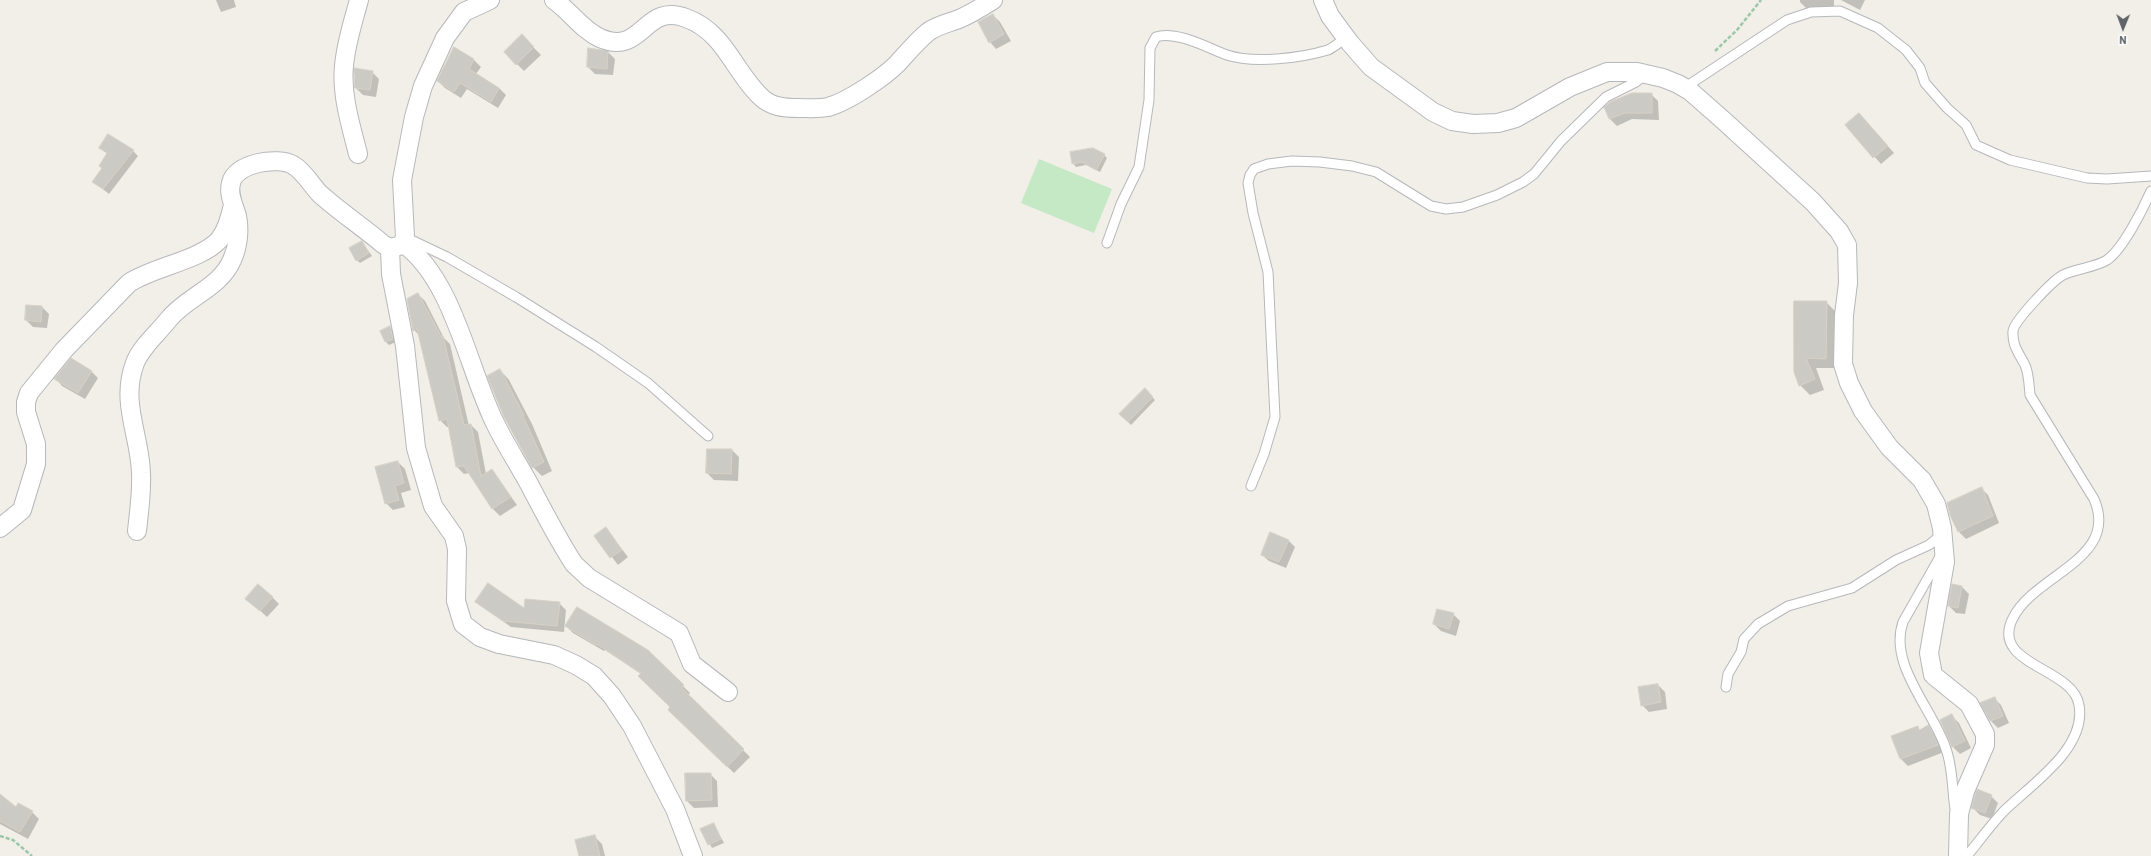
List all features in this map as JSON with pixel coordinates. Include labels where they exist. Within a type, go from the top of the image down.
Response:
[{"type":"street","points":[[358,154],[349,119],[344,68],[348,39],[359,0]]},
{"type":"street","points":[[490,0],[464,12],[445,38],[423,86],[414,117],[402,180],[400,243],[391,274],[405,346],[416,448],[433,506],[454,536],[457,549],[456,601],[463,624],[480,637],[499,644],[554,655],[576,665],[594,676],[612,696],[632,726],[675,809],[693,856]]},
{"type":"street","points":[[554,0],[585,29],[612,43],[622,43],[630,40],[639,34],[652,20],[661,15],[681,16],[690,19],[700,24],[726,48],[747,81],[761,97],[768,102],[790,108],[830,106],[852,96],[896,64],[929,31],[972,13],[993,0]]},
{"type":"street","points":[[1323,0],[1330,16],[1346,38],[1371,66],[1433,112],[1452,121],[1473,124],[1498,123],[1516,118],[1570,87],[1589,78],[1607,72],[1637,72],[1663,78],[1684,88],[1723,120],[1813,202],[1839,231],[1847,245],[1848,283],[1844,315],[1843,364],[1849,383],[1863,411],[1889,447],[1922,480],[1936,504],[1945,562],[1928,653],[1930,665],[1933,675],[1969,704],[1985,734],[1985,745],[1965,790],[1959,814],[1958,856]]},
{"type":"street","points":[[137,531],[141,473],[130,406],[134,367],[138,356],[170,318],[214,283],[224,273],[232,260],[239,227],[230,184],[234,175],[240,169],[276,161],[287,162],[300,170],[327,200],[413,250],[426,266],[445,298],[460,331],[475,376],[494,421],[574,564],[589,578],[679,633],[692,664],[728,692]]},
{"type":"street","points":[[0,528],[22,510],[36,464],[36,444],[26,412],[26,402],[29,393],[64,350],[129,283],[140,276],[190,257],[218,241],[226,229],[233,204]]},
{"type":"lane","points":[[1684,88],[1787,20],[1811,12],[1840,11],[1878,28],[1906,50],[1920,68],[1925,83],[1947,108],[1966,125],[1976,145],[2010,160],[2087,178],[2107,179],[2151,176]]},
{"type":"lane","points":[[1107,243],[1121,204],[1139,167],[1149,100],[1150,48],[1156,37],[1164,35],[1174,36],[1227,55],[1253,59],[1286,57],[1328,49],[1346,38]]},
{"type":"lane","points":[[1250,486],[1264,454],[1275,417],[1268,272],[1253,213],[1248,184],[1250,175],[1254,169],[1268,164],[1292,161],[1320,162],[1352,166],[1376,172],[1431,206],[1446,209],[1463,207],[1497,195],[1523,182],[1534,174],[1561,141],[1606,97],[1636,82],[1646,74]]},
{"type":"lane","points":[[1967,856],[1996,820],[2058,762],[2075,734],[2080,714],[2079,703],[2075,695],[2052,675],[2020,655],[2012,648],[2008,629],[2019,607],[2087,550],[2097,537],[2101,518],[2094,499],[2030,395],[2029,378],[2025,365],[2017,354],[2013,339],[2014,329],[2055,280],[2064,275],[2106,260],[2113,255],[2130,230],[2151,190]]},
{"type":"lane","points":[[400,243],[447,257],[516,296],[596,347],[648,383],[708,436]]},
{"type":"lane","points":[[1726,687],[1728,674],[1741,652],[1744,639],[1748,633],[1771,614],[1809,599],[1842,592],[1852,588],[1896,560],[1929,545],[1942,542],[1941,556],[1903,622],[1900,632],[1899,647],[1904,666],[1946,749],[1959,829]]},
{"type":"path","points":[[1711,55],[1737,30],[1761,0]]},
{"type":"path","points":[[0,836],[13,840],[32,856]]},
{"type":"green space","points":[[1039,159],[1112,189],[1094,233],[1021,203]]},
{"type":"building","points":[[993,14],[1004,34],[989,43],[978,22]]},
{"type":"building","points":[[522,34],[534,47],[516,65],[504,52]]},
{"type":"building","points":[[454,47],[474,59],[469,69],[499,88],[491,102],[460,83],[454,92],[437,81]]},
{"type":"building","points":[[588,48],[608,51],[607,69],[587,67]]},
{"type":"building","points":[[354,68],[373,71],[370,90],[355,88]]},
{"type":"building","points":[[1632,93],[1652,93],[1652,113],[1625,113],[1609,119],[1604,107],[1610,102]]},
{"type":"building","points":[[1859,113],[1888,146],[1873,158],[1845,125]]},
{"type":"building","points":[[108,134],[134,150],[103,189],[92,182],[102,168],[99,166],[107,153],[99,148]]},
{"type":"building","points":[[1093,148],[1105,154],[1096,170],[1082,162],[1072,164],[1070,152]]},
{"type":"building","points":[[362,241],[369,253],[356,261],[349,248]]},
{"type":"building","points":[[418,293],[441,336],[443,336],[464,425],[471,424],[481,476],[492,469],[511,497],[492,509],[464,466],[456,467],[447,419],[439,421],[417,329],[413,331],[407,299]]},
{"type":"building","points":[[1794,301],[1827,301],[1826,359],[1806,358],[1815,379],[1799,386],[1794,372]]},
{"type":"building","points":[[26,305],[42,306],[41,322],[25,320]]},
{"type":"building","points":[[390,326],[393,339],[385,342],[380,331]]},
{"type":"building","points":[[71,358],[92,371],[78,393],[54,379]]},
{"type":"building","points":[[500,369],[524,415],[523,416],[544,462],[532,468],[504,417],[487,376]]},
{"type":"building","points":[[1145,388],[1153,397],[1128,422],[1119,414]]},
{"type":"building","points":[[707,449],[732,449],[731,474],[706,473]]},
{"type":"building","points":[[398,461],[404,483],[395,486],[399,500],[385,504],[375,467]]},
{"type":"building","points":[[1982,487],[1993,516],[1958,532],[1950,515],[1947,503]]},
{"type":"building","points":[[606,527],[622,550],[610,558],[594,536]]},
{"type":"building","points":[[1270,532],[1289,540],[1279,562],[1261,555]]},
{"type":"building","points":[[488,583],[524,608],[525,599],[560,602],[557,626],[503,621],[475,602]]},
{"type":"building","points":[[258,584],[273,597],[260,611],[245,599]]},
{"type":"building","points":[[1952,584],[1962,586],[1958,608],[1948,606]]},
{"type":"building","points":[[577,607],[648,650],[684,685],[682,688],[744,749],[727,767],[668,710],[670,707],[638,676],[641,673],[597,644],[596,645],[565,626]]},
{"type":"building","points":[[1437,609],[1454,613],[1449,629],[1433,624]]},
{"type":"building","points":[[1658,684],[1661,702],[1641,706],[1638,687]]},
{"type":"building","points":[[1995,697],[2003,716],[1990,721],[1980,703]]},
{"type":"building","points":[[1952,714],[1965,741],[1952,747],[1940,720]]},
{"type":"building","points":[[1929,725],[1938,745],[1900,759],[1891,736],[1918,726],[1919,730]]},
{"type":"building","points":[[685,773],[711,773],[712,800],[686,801]]},
{"type":"building","points":[[1977,789],[1992,795],[1985,813],[1971,808]]},
{"type":"building","points":[[0,794],[16,807],[18,803],[33,811],[20,832],[0,821]]},
{"type":"building","points":[[714,823],[721,839],[708,845],[700,829]]},
{"type":"building","points":[[595,835],[600,856],[579,856],[575,840]]}]
